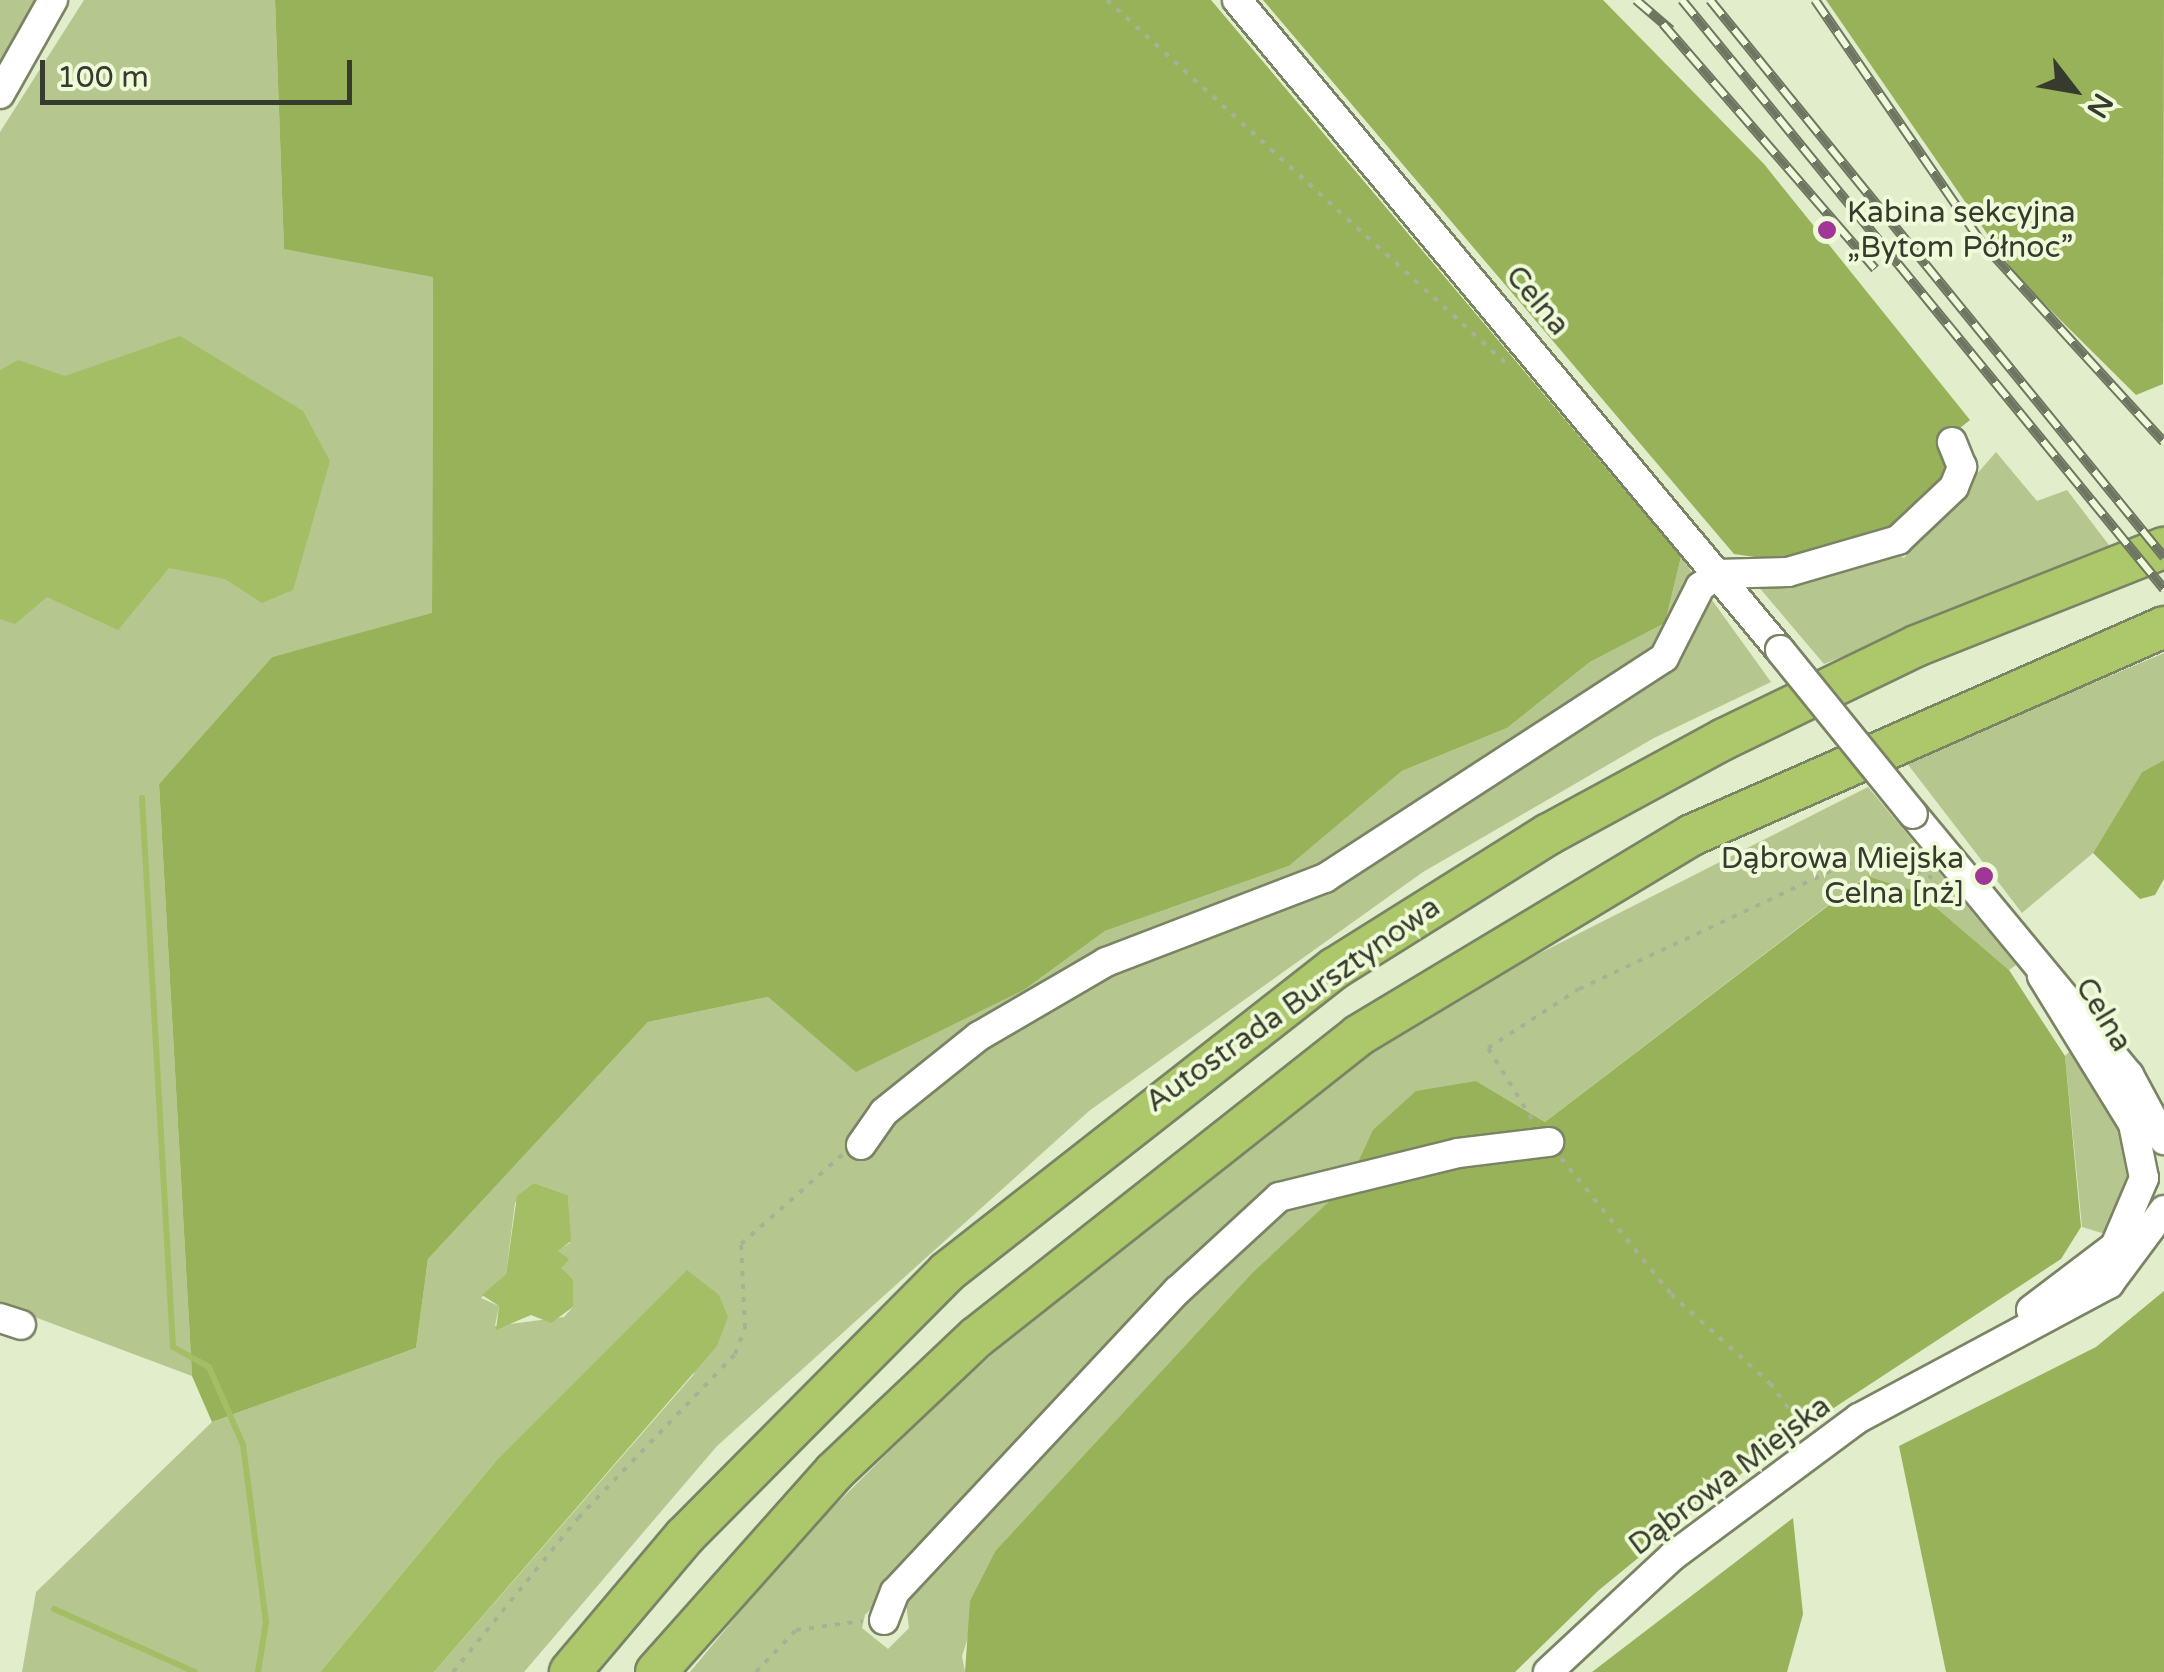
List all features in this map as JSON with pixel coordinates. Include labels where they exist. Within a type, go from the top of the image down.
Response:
[{"type":"highway","name":"Autostrada Bursztynowa","points":[[570,1672],[724,1496],[947,1272],[1335,968],[1549,834],[1724,739],[1916,646],[2164,548]]},
{"type":"highway","name":"Autostrada Bursztynowa","points":[[656,1672],[834,1472],[977,1337],[1176,1171],[1360,1035],[1708,827],[2164,627]]},
{"type":"street","points":[[0,94],[53,0]]},
{"type":"street","name":"Celna","points":[[1237,0],[1718,574],[2042,976],[2148,1099],[2164,1140]]},
{"type":"street","points":[[861,1145],[884,1112],[979,1036],[1106,962],[1325,878],[1664,658],[1700,587],[1718,574],[1788,572],[1898,540],[1954,488],[1962,467],[1952,442]]},
{"type":"street","name":"Celna","points":[[2042,976],[2133,1124],[2156,1205]]},
{"type":"street","points":[[884,1620],[894,1592],[1178,1290],[1279,1196],[1458,1153],[1549,1142]]},
{"type":"street","name":"Dąbrowa Miejska","points":[[1548,1672],[1673,1556],[1816,1448],[1968,1354],[2092,1268],[2156,1205]]},
{"type":"path","points":[[1107,0],[1526,381]]},
{"type":"path","points":[[1816,1448],[1770,1384],[1671,1294],[1497,1075],[1488,1048],[1606,974],[1846,864],[1894,858],[1944,890]]},
{"type":"path","points":[[453,1672],[578,1518],[735,1354],[745,1328],[741,1244],[828,1162],[861,1145]]},
{"type":"path","points":[[756,1672],[796,1630],[884,1620]]},
{"type":"shaded area","points":[[0,0],[40,0],[0,63]]},
{"type":"shaded area","points":[[84,0],[275,0],[284,248],[433,276],[432,614],[272,657],[159,784],[192,1376],[0,1304],[0,132]]},
{"type":"shaded area","points":[[275,0],[1211,0],[1681,557],[1665,623],[1590,662],[1507,728],[1402,771],[1289,866],[1105,931],[1024,990],[856,1072],[768,997],[648,1022],[428,1259],[416,1348],[212,1422],[192,1376],[159,784],[272,657],[432,613],[433,277],[284,249]]},
{"type":"shaded area","points":[[1263,0],[1603,0],[1764,164],[1970,420],[1944,441],[1950,476],[1895,531],[1796,563],[1734,554]]},
{"type":"shaded area","points":[[1826,0],[2164,0],[2163,384],[2136,395],[2017,277]]},
{"type":"shaded area","points":[[180,336],[303,411],[330,461],[293,590],[262,603],[225,579],[169,568],[118,630],[47,597],[15,624],[0,619],[0,370],[18,360],[65,376]]},
{"type":"shaded area","points":[[1996,452],[2037,501],[2067,490],[2112,549],[1824,664],[1757,585],[1893,550],[1904,558]]},
{"type":"shaded area","points":[[1681,557],[1771,682],[1654,738],[1423,872],[1089,1111],[717,1446],[524,1672],[434,1672],[695,1373],[495,1462],[320,1672],[22,1672],[36,1592],[212,1422],[416,1348],[428,1259],[648,1022],[768,997],[856,1071],[1024,990],[1105,931],[1289,866],[1402,771],[1507,728],[1590,662],[1665,623]],"holes":[[[534,1183],[568,1195],[570,1243],[558,1250],[573,1307],[564,1317],[495,1326],[499,1306],[481,1298],[506,1274],[515,1203]]]},
{"type":"shaded area","points":[[2164,653],[2164,760],[2142,772],[2093,853],[2022,913],[1906,762]]},
{"type":"shaded area","points":[[2164,760],[2164,879],[2155,895],[2140,899],[2093,853],[2142,772]]},
{"type":"shaded area","points":[[1868,787],[2016,965],[2009,970],[1918,892],[1866,876],[1545,1122],[1476,1081],[1356,1167],[1276,1192],[865,1615],[862,1628],[888,1649],[909,1628],[905,1595],[1184,1298],[1285,1206],[1339,1193],[1253,1272],[996,1550],[962,1656],[965,1672],[690,1672],[799,1541],[930,1411],[1088,1267],[1311,1093],[1469,989]]},
{"type":"shaded area","points":[[1867,876],[1918,892],[2009,970],[2065,1056],[2081,1227],[2061,1259],[1774,1447],[1599,1590],[1515,1672],[965,1672],[970,1601],[996,1550],[1253,1272],[1348,1184],[1373,1130],[1416,1091],[1476,1081],[1545,1122]]},
{"type":"shaded area","points":[[2072,1049],[2118,1118],[2133,1169],[2112,1236],[2082,1227],[2065,1056]]},
{"type":"shaded area","points":[[534,1183],[568,1195],[571,1241],[558,1251],[569,1259],[562,1268],[573,1280],[573,1307],[551,1323],[531,1315],[496,1330],[499,1306],[482,1295],[506,1274],[517,1196]]},
{"type":"shaded area","points":[[687,1270],[719,1295],[728,1317],[717,1346],[434,1672],[320,1672],[495,1462]]},
{"type":"shaded area","points":[[2164,1291],[2164,1672],[1946,1672],[1899,1446],[2096,1347]]},
{"type":"shaded area","points":[[1793,1518],[1803,1614],[1787,1672],[1592,1672]]},
{"type":"waterway","points":[[142,798],[173,1347],[209,1367],[243,1445],[266,1622],[258,1672]]},
{"type":"waterway","points":[[54,1609],[195,1672]]},
{"type":"railway","points":[[1636,0],[1671,30]]},
{"type":"railway","points":[[1682,0],[2164,589]]},
{"type":"railway","points":[[1710,0],[2164,557]]},
{"type":"railway","points":[[1815,0],[1983,244],[2164,442]]},
{"type":"railway","points":[[1663,24],[1875,269]]},
{"type":"place","name":"Kabina sekcyjna „Bytom Północ”","points":[[1827,230]]},
{"type":"place","name":"Dąbrowa Miejska Celna [nż]","points":[[1984,876]]}]
